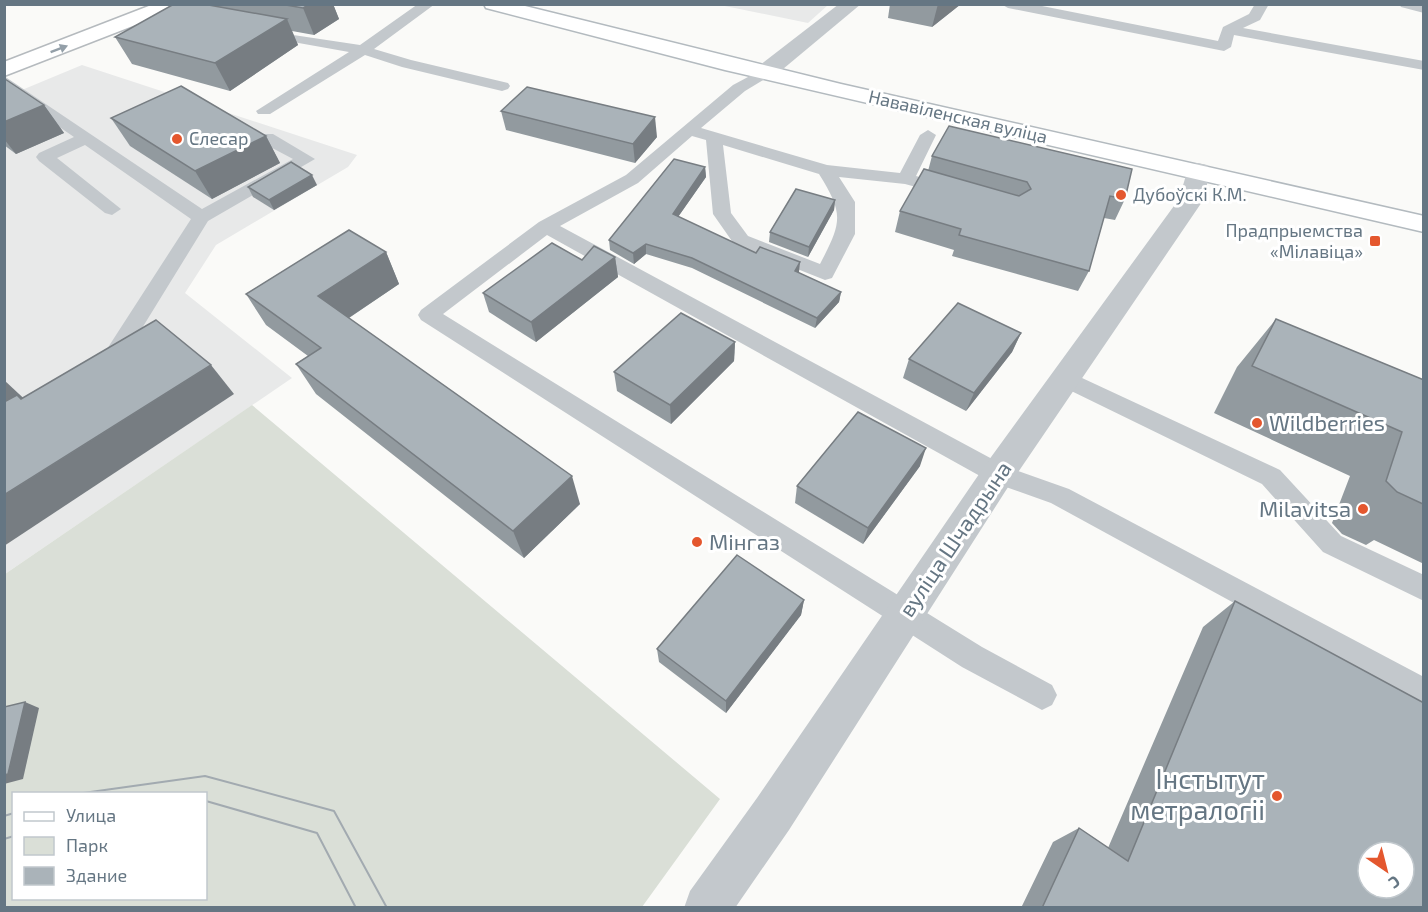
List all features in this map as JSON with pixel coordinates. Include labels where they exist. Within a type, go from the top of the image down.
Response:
[{"type":"street","name":"Нававіленская вуліца","points":[[493,4],[763,74],[1198,170],[1424,224]]},
{"type":"street","points":[[763,74],[852,4]]},
{"type":"street","points":[[4,70],[168,11]]},
{"type":"street","name":"вуліца Шчадрына","points":[[707,908],[773,814],[998,474],[1191,200],[1198,170]]},
{"type":"lane","points":[[264,111],[363,50],[428,4]]},
{"type":"lane","points":[[1008,4],[1224,47],[1228,30]]},
{"type":"lane","points":[[1228,30],[1255,17],[1262,4]]},
{"type":"lane","points":[[1406,4],[1424,9]]},
{"type":"lane","points":[[247,30],[363,50],[406,64],[502,86]]},
{"type":"lane","points":[[1228,30],[1424,66]]},
{"type":"lane","points":[[763,74],[739,88],[692,131],[632,179],[546,226],[428,315],[972,657],[1042,695]]},
{"type":"lane","points":[[4,81],[201,217]]},
{"type":"lane","points":[[692,131],[826,170],[906,179],[969,197]]},
{"type":"lane","points":[[906,179],[928,135]]},
{"type":"lane","points":[[714,137],[722,214],[741,240],[825,273],[845,234],[846,202],[826,170]]},
{"type":"lane","points":[[87,138],[45,157],[112,209]]},
{"type":"lane","points":[[95,385],[201,217],[306,159],[267,138]]},
{"type":"lane","points":[[546,226],[998,474],[1060,496],[1424,693]]},
{"type":"lane","points":[[1067,379],[1271,477],[1332,544],[1424,589]]},
{"type":"shaded area","points":[[828,4],[808,23],[720,5]]},
{"type":"shaded area","points":[[82,65],[357,155],[348,167],[216,245],[185,293],[292,378],[5,574],[5,97]]},
{"type":"green space","points":[[252,405],[720,799],[642,907],[5,908],[5,574]]},
{"type":"building","points":[[174,4],[203,4],[287,19],[215,63],[115,37]]},
{"type":"building","points":[[280,4],[309,4],[303,8]]},
{"type":"building","points":[[5,79],[44,105],[4,122]]},
{"type":"building","points":[[181,86],[266,136],[195,171],[111,118]]},
{"type":"building","points":[[527,87],[655,117],[633,144],[501,111]]},
{"type":"building","points":[[949,126],[1132,169],[1125,199],[1110,196],[1089,271],[959,235],[961,229],[900,211],[924,169],[1019,196],[1031,189],[1027,182],[932,156]]},
{"type":"building","points":[[674,159],[705,167],[673,214],[756,253],[760,247],[800,262],[795,271],[841,292],[817,318],[692,258],[646,244],[633,253],[609,240]]},
{"type":"building","points":[[291,162],[312,175],[269,200],[248,187]]},
{"type":"building","points":[[796,189],[835,200],[809,247],[770,232]]},
{"type":"building","points":[[349,230],[386,252],[318,296],[572,476],[513,531],[296,364],[321,348],[246,294]]},
{"type":"building","points":[[552,243],[582,260],[594,246],[615,257],[531,322],[483,293]]},
{"type":"building","points":[[958,303],[1021,333],[974,393],[909,359]]},
{"type":"building","points":[[681,313],[735,342],[670,405],[614,372]]},
{"type":"building","points":[[1276,319],[1424,380],[1423,504],[1397,492],[1386,481],[1402,432],[1252,366]]},
{"type":"building","points":[[156,320],[211,365],[4,495],[4,402],[17,395],[21,399]]},
{"type":"building","points":[[858,412],[926,448],[868,528],[797,486]]},
{"type":"building","points":[[737,555],[804,600],[726,701],[657,649]]},
{"type":"building","name":"Інстытут метралогіі","points":[[1235,601],[1424,703],[1424,908],[1042,908],[1079,828],[1128,861]]},
{"type":"building","points":[[25,702],[8,774],[4,775],[4,707]]},
{"type":"tram line","points":[[90,792],[205,776],[334,811],[387,908]]},
{"type":"tram line","points":[[207,801],[317,833],[356,908]]},
{"type":"tram line","points":[[4,816],[12,814]]},
{"type":"tram line","points":[[4,839],[12,837]]},
{"type":"place","name":"Слесар","points":[[177,139]]},
{"type":"place","name":"Дубоўскі К.М.","points":[[1121,195]]},
{"type":"place","name":"Прадпрыемства «Мілавіца»","points":[[1375,241]]},
{"type":"place","name":"Wildberries","points":[[1257,423]]},
{"type":"place","name":"Milavitsa","points":[[1363,509]]},
{"type":"place","name":"Мінгаз","points":[[697,542]]},
{"type":"place","name":"Інстытут метралогіі","points":[[1277,796]]}]
